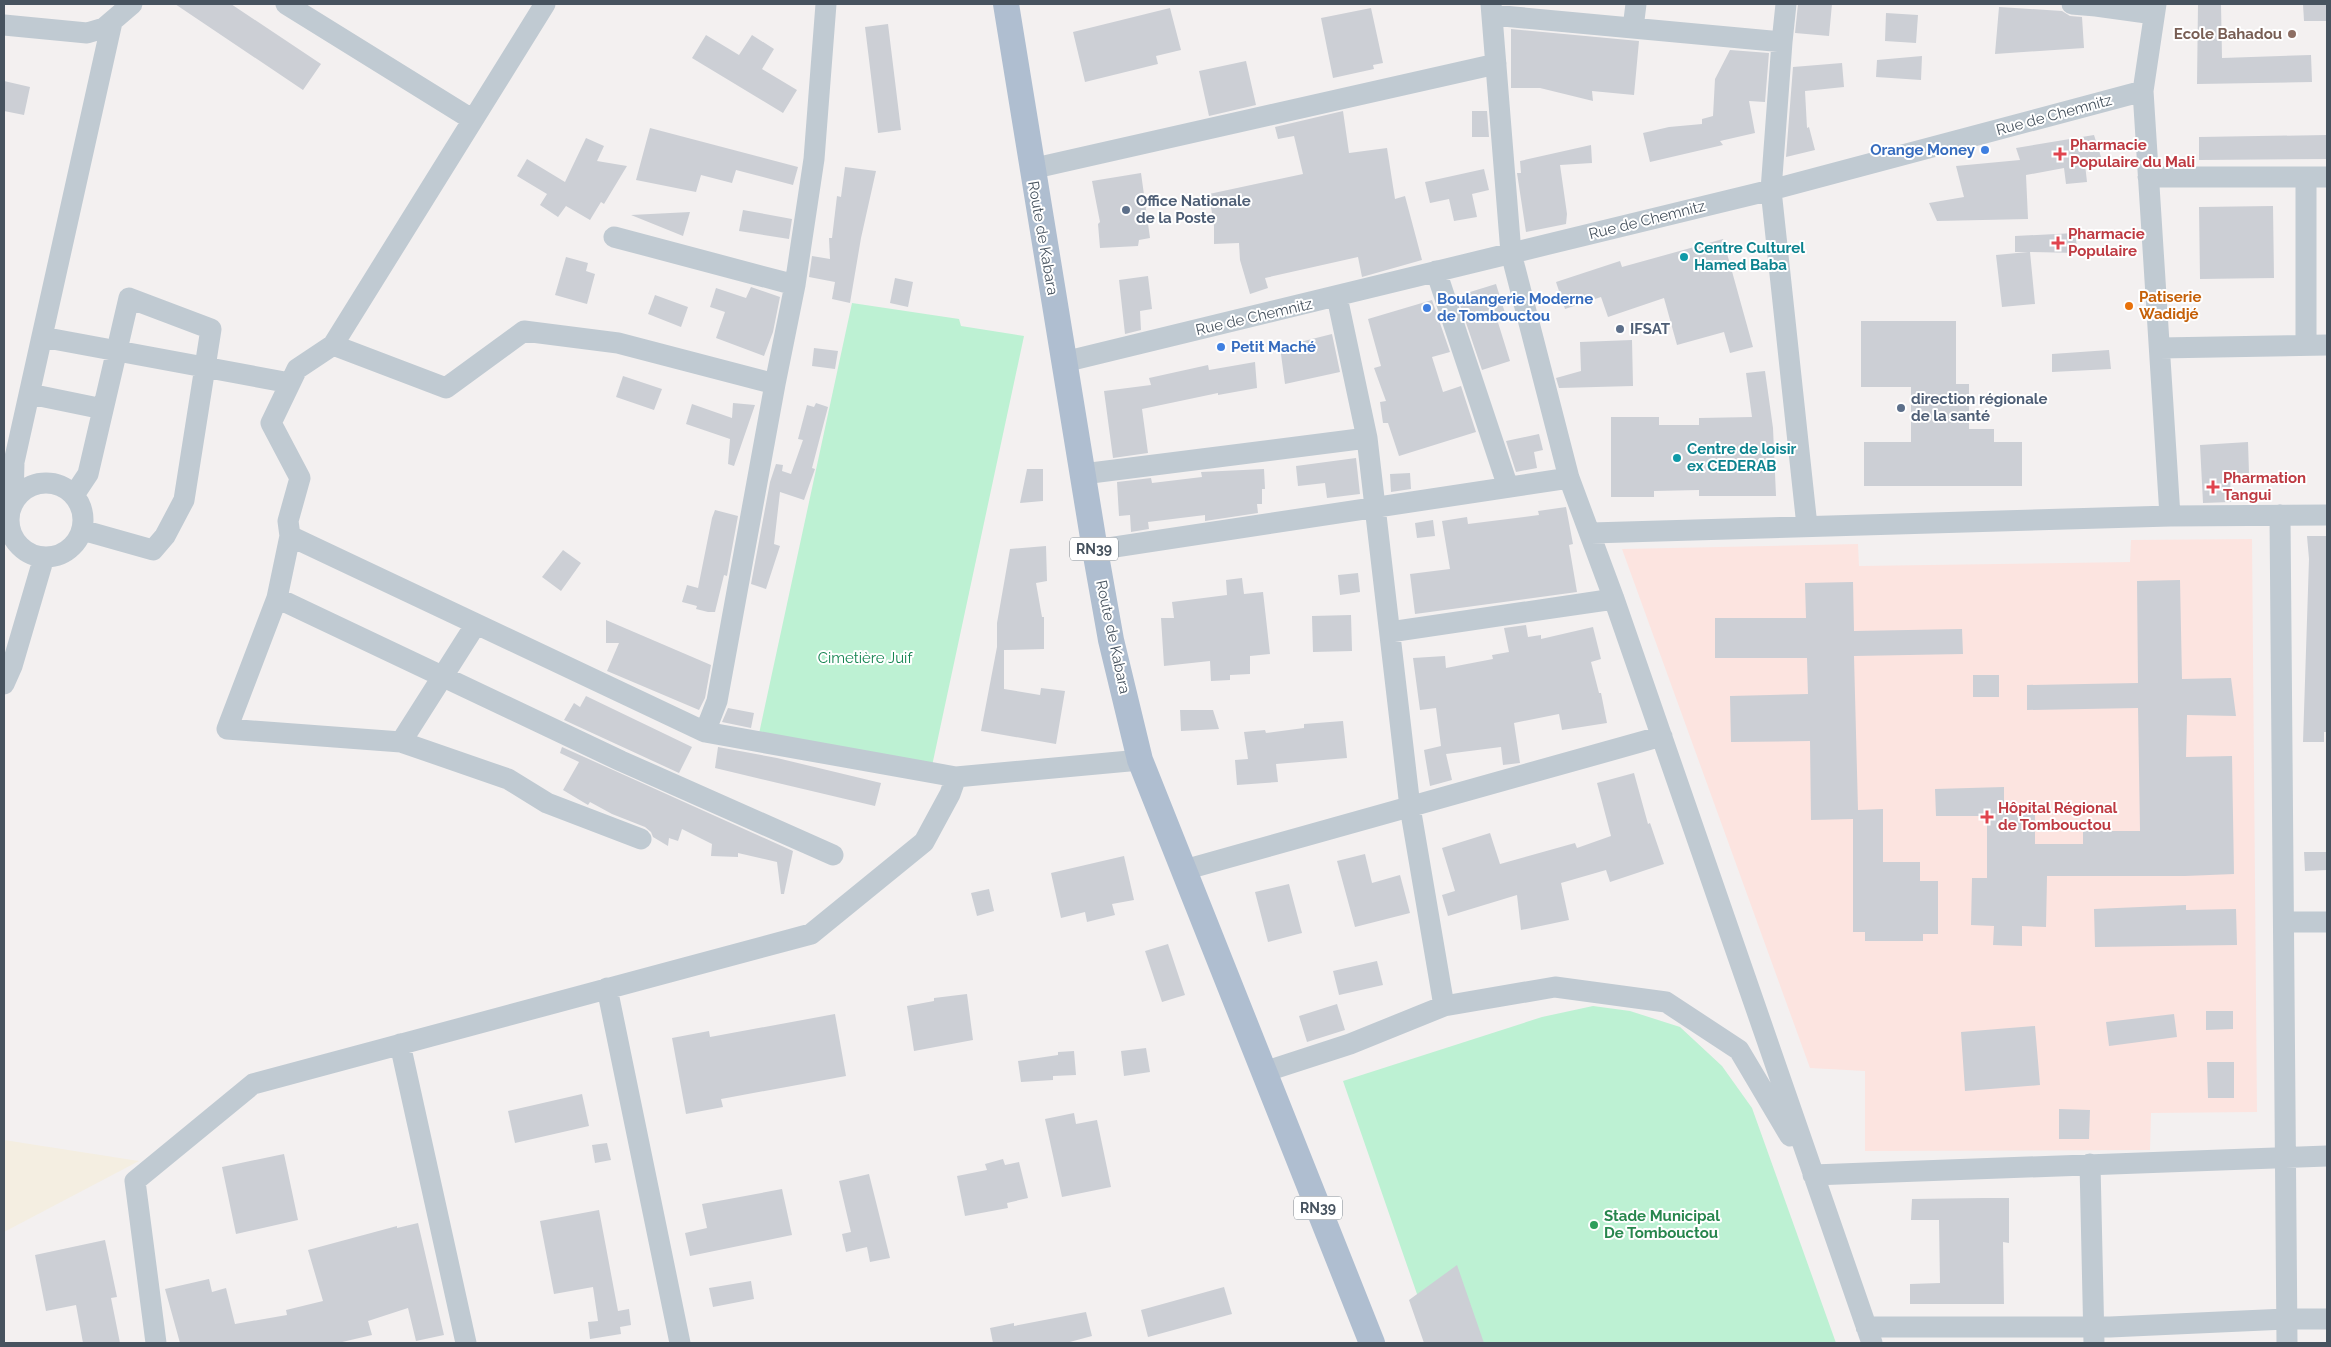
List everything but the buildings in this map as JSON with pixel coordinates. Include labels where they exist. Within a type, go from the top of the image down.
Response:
[{"type":"main road","name":"Route de Kabara","points":[[1006,4],[1031,169],[1111,640],[1140,760],[1264,1072]]},
{"type":"main road","name":"RN39","points":[[1264,1072],[1372,1343]]},
{"type":"street","points":[[4,25],[87,33],[104,28],[132,4]]},
{"type":"street","points":[[286,4],[473,120]]},
{"type":"street","points":[[545,4],[333,345],[297,368],[271,423],[300,478],[288,521],[290,536],[277,598],[227,729],[401,742],[508,779],[547,804],[641,838]]},
{"type":"street","points":[[705,732],[717,701],[795,285],[814,159],[826,4]]},
{"type":"street","points":[[1633,28],[1636,4]]},
{"type":"street","points":[[1786,4],[1771,190],[1806,526]]},
{"type":"street","points":[[2072,4],[2155,9],[2143,91],[2170,516]]},
{"type":"street","points":[[1782,42],[1633,28],[1491,9],[1511,253],[1569,478],[1591,533],[1869,1335],[2093,1335],[2286,1319],[2327,1319]]},
{"type":"street","points":[[9,508],[25,489],[42,483],[59,486],[74,495],[80,505],[83,517],[82,530],[76,541],[68,549],[56,555],[44,557],[31,554],[8,537],[9,508],[14,462],[112,22]]},
{"type":"street","points":[[1031,169],[1496,64]]},
{"type":"street","name":"Rue de Chemnitz","points":[[1064,362],[1771,190],[2143,91]]},
{"type":"street","points":[[2148,177],[2327,177]]},
{"type":"street","points":[[2306,177],[2306,345]]},
{"type":"street","points":[[614,237],[795,285]]},
{"type":"street","points":[[1436,271],[1508,487]]},
{"type":"street","points":[[1337,297],[1368,438],[1410,807],[1444,1006]]},
{"type":"street","points":[[74,495],[88,474],[129,298],[211,329],[203,368],[184,500],[165,536],[153,550],[82,530]]},
{"type":"street","points":[[333,345],[446,388],[524,331],[618,343],[775,384]]},
{"type":"street","points":[[42,337],[290,383]]},
{"type":"street","points":[[2160,348],[2327,345]]},
{"type":"street","points":[[30,394],[104,409]]},
{"type":"street","points":[[1083,474],[1368,438]]},
{"type":"street","points":[[1095,550],[1569,478]]},
{"type":"street","points":[[2280,515],[2287,1343]]},
{"type":"street","points":[[1591,533],[2170,516],[2327,515]]},
{"type":"street","points":[[290,536],[705,732],[956,778],[1140,760]]},
{"type":"street","points":[[4,684],[12,666],[44,557]]},
{"type":"street","points":[[277,598],[630,765],[833,854]]},
{"type":"street","points":[[1390,632],[1614,599]]},
{"type":"street","points":[[401,742],[476,624]]},
{"type":"street","points":[[1184,870],[1662,736]]},
{"type":"street","points":[[156,1343],[135,1182],[253,1084],[811,934],[924,842],[950,794],[956,778]]},
{"type":"street","points":[[2284,922],[2327,922]]},
{"type":"street","points":[[1264,1072],[1350,1044],[1444,1006],[1555,987],[1666,1002],[1739,1050],[1813,1175]]},
{"type":"street","points":[[607,988],[680,1343]]},
{"type":"street","points":[[400,1044],[466,1343]]},
{"type":"street","points":[[1813,1175],[2327,1156]]},
{"type":"street","points":[[2090,1164],[2093,1335]]},
{"type":"shaded area","name":"Hôpital Régional de Tombouctou","points":[[2252,539],[2257,1112],[2151,1113],[2150,1150],[1865,1151],[1865,1071],[1810,1068],[1622,549],[1858,544],[1859,566],[2130,562],[2131,540]]},
{"type":"green space","name":"Cimetière Juif","points":[[852,303],[959,319],[961,326],[1024,336],[929,780],[757,743]]},
{"type":"green space","name":"Stade Municipal De Tombouctou","points":[[1593,1006],[1630,1011],[1680,1027],[1722,1066],[1752,1108],[1836,1343],[1434,1343],[1343,1081],[1542,1017]]},
{"type":"sand","points":[[4,1140],[139,1161],[4,1232]]},
{"type":"place","name":"Ecole Bahadou","points":[[2292,34]]},
{"type":"place","name":"Orange Money","points":[[1985,150]]},
{"type":"place","name":"Pharmacie Populaire du Mali","points":[[2060,154]]},
{"type":"place","name":"Office Nationale de la Poste","points":[[1126,210]]},
{"type":"place","name":"Pharmacie Populaire","points":[[2058,243]]},
{"type":"place","name":"Centre Culturel Hamed Baba","points":[[1684,257]]},
{"type":"place","name":"Patiserie Wadidjé","points":[[2129,306]]},
{"type":"place","name":"Boulangerie Moderne de Tombouctou","points":[[1427,308]]},
{"type":"place","name":"IFSAT","points":[[1620,329]]},
{"type":"place","name":"Petit Maché","points":[[1221,347]]},
{"type":"place","name":"direction régionale de la santé","points":[[1901,408]]},
{"type":"place","name":"Centre de loisir ex CEDERAB","points":[[1677,458]]},
{"type":"place","name":"Pharmation Tangui","points":[[2213,487]]},
{"type":"place","name":"Hôpital Régional de Tombouctou","points":[[1987,817]]},
{"type":"place","name":"Stade Municipal De Tombouctou","points":[[1594,1225]]}]
